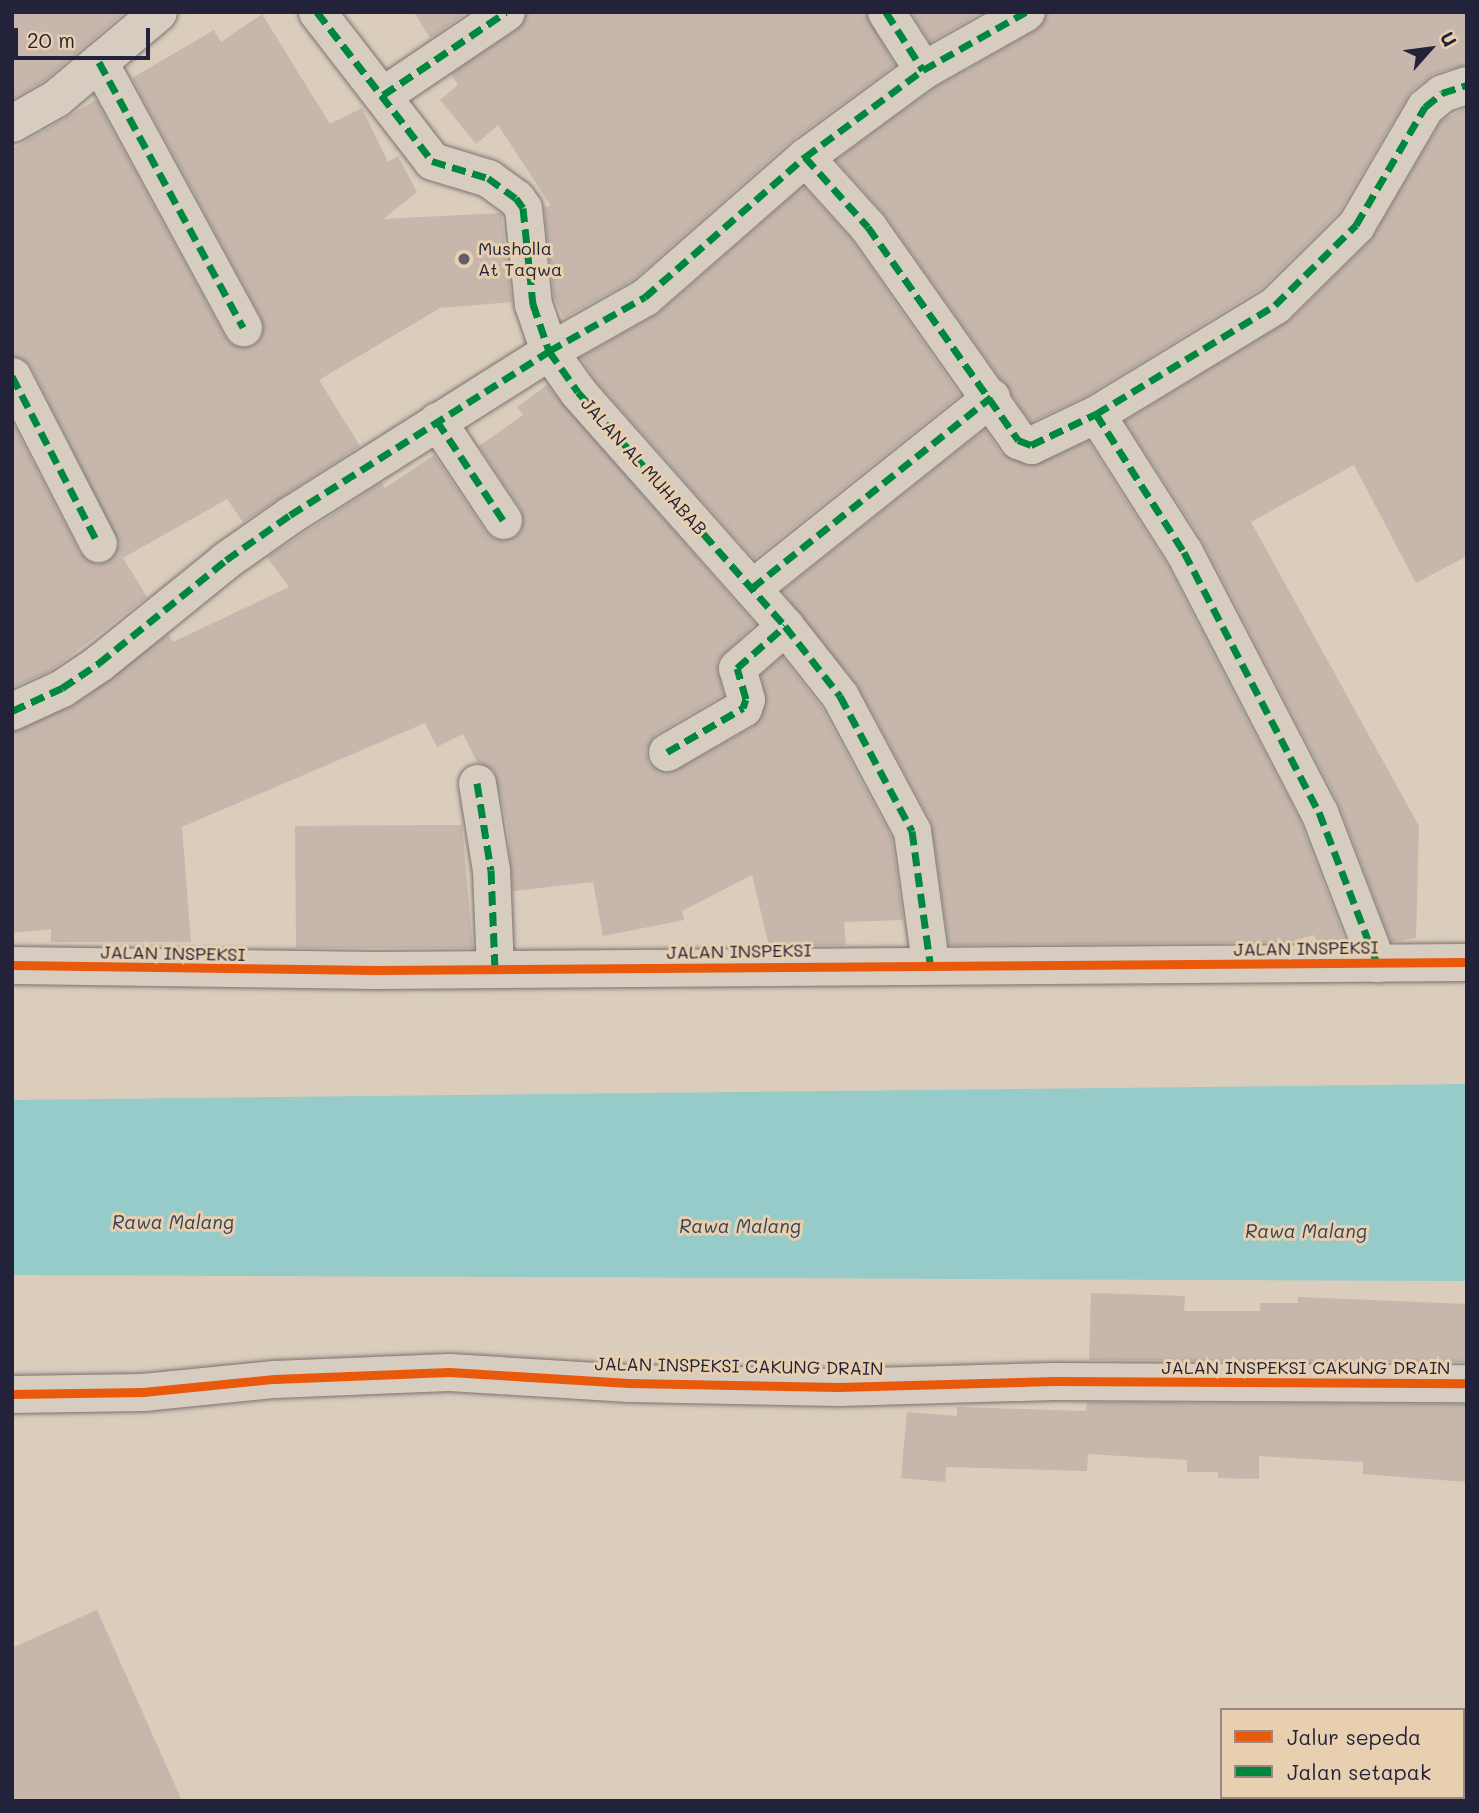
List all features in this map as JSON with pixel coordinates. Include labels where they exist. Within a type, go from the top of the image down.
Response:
[{"type":"street","points":[[12,123],[56,98],[159,12]]},
{"type":"street","name":"JALAN AL MUHABAB","points":[[317,12],[432,161],[488,178],[523,208],[533,304],[549,351],[578,392],[785,626],[840,696],[912,831],[930,963]]},
{"type":"street","points":[[383,95],[506,12]]},
{"type":"street","points":[[886,12],[923,70]]},
{"type":"street","points":[[12,711],[62,688],[99,663],[226,560],[437,421],[549,351],[645,297],[805,157],[923,70],[1026,12]]},
{"type":"street","points":[[99,62],[243,327]]},
{"type":"street","points":[[805,157],[868,227],[991,397],[1018,440],[1031,446],[1096,414],[1275,304],[1356,225],[1402,138],[1425,107],[1442,93],[1467,85]]},
{"type":"street","points":[[12,376],[98,543]]},
{"type":"street","points":[[752,588],[991,397]]},
{"type":"street","points":[[1096,414],[1184,552],[1319,812],[1377,963]]},
{"type":"street","points":[[437,421],[503,520]]},
{"type":"street","points":[[667,752],[743,708],[747,699],[737,668],[785,626]]},
{"type":"street","points":[[477,783],[491,870],[495,969]]},
{"type":"street","name":"JALAN INSPEKSI","points":[[12,965],[495,969],[930,963],[1467,962]]},
{"type":"street","name":"JALAN INSPEKSI CAKUNG DRAIN","points":[[12,1394],[143,1392],[274,1379],[449,1372],[629,1383],[838,1387],[1054,1381],[1467,1383]]},
{"type":"water","name":"Rawa Malang","points":[[1467,1084],[1467,1281],[12,1275],[12,1100]]},
{"type":"building","points":[[12,12],[125,12],[44,81],[12,99]]},
{"type":"building","points":[[414,12],[468,12],[430,38]]},
{"type":"building","points":[[527,12],[865,12],[895,65],[791,141],[633,280],[564,318],[554,298],[544,207],[551,206],[498,125],[476,144],[440,100],[458,85],[451,74],[518,29]]},
{"type":"building","points":[[911,12],[983,12],[930,42]]},
{"type":"building","points":[[1047,12],[1467,12],[1467,65],[1435,73],[1411,91],[1339,212],[1262,288],[1086,396],[1031,422],[885,215],[836,160],[934,88],[1036,30]]},
{"type":"building","points":[[262,14],[330,124],[362,108],[388,162],[398,156],[417,192],[383,219],[501,213],[512,302],[440,308],[319,380],[360,446],[243,522],[227,499],[123,558],[147,597],[52,670],[12,688],[12,422],[80,553],[96,564],[107,562],[119,543],[31,366],[12,355],[12,149],[96,100],[225,337],[233,345],[252,346],[261,337],[261,317],[132,78],[214,30],[221,42]]},
{"type":"building","points":[[1467,107],[1467,556],[1416,583],[1354,465],[1251,522],[1419,826],[1416,938],[1391,942],[1338,802],[1203,542],[1125,421],[1290,320],[1371,240],[1441,121]]},
{"type":"building","points":[[803,186],[852,240],[960,395],[754,559],[594,379],[581,357],[659,313]]},
{"type":"building","points":[[547,385],[755,624],[717,661],[723,695],[656,734],[646,751],[649,763],[666,773],[677,770],[754,726],[766,705],[761,675],[782,656],[822,708],[892,838],[903,920],[844,922],[846,945],[769,946],[752,875],[682,911],[684,920],[603,936],[593,882],[513,891],[507,824],[494,770],[477,762],[463,734],[437,747],[425,723],[182,827],[191,942],[51,942],[51,929],[12,933],[12,732],[74,705],[168,634],[173,642],[289,587],[267,557],[382,482],[385,488],[434,455],[486,532],[494,539],[514,538],[522,529],[521,509],[479,446],[523,415],[517,407]]},
{"type":"building","points":[[985,429],[1001,453],[1031,466],[1088,441],[1166,563],[1300,821],[1346,942],[1317,942],[1314,935],[1289,942],[949,945],[931,821],[858,686],[782,591]]},
{"type":"building","points":[[462,825],[473,948],[296,948],[295,826]]},
{"type":"building","points":[[1091,1293],[1185,1296],[1184,1311],[1260,1311],[1260,1303],[1298,1303],[1298,1297],[1467,1304],[1467,1362],[1089,1360]]},
{"type":"building","points":[[1087,1402],[1467,1404],[1467,1482],[1363,1474],[1363,1462],[1259,1456],[1259,1479],[1218,1478],[1218,1472],[1187,1472],[1187,1460],[1088,1454],[1087,1471],[946,1467],[945,1482],[901,1478],[907,1412],[957,1416],[957,1407],[1086,1411]]},
{"type":"building","points":[[97,1610],[182,1801],[12,1801],[12,1648]]},
{"type":"marked path","points":[[317,12],[432,161],[488,178],[516,198],[523,208],[533,304],[549,351],[578,392],[785,626],[840,696],[912,831],[930,963]]},
{"type":"marked path","points":[[383,95],[506,12]]},
{"type":"marked path","points":[[886,12],[923,70]]},
{"type":"marked path","points":[[12,711],[62,688],[99,663],[226,560],[290,515],[549,351],[645,297],[805,157],[923,70],[1026,12]]},
{"type":"marked path","points":[[99,62],[243,327]]},
{"type":"marked path","points":[[1096,414],[1275,305],[1356,225],[1425,107],[1442,93],[1467,85]]},
{"type":"marked path","points":[[805,157],[868,227],[1018,440],[1031,445],[1096,414],[1184,552],[1319,812],[1377,963]]},
{"type":"marked path","points":[[12,376],[98,543]]},
{"type":"marked path","points":[[752,588],[991,397]]},
{"type":"marked path","points":[[437,421],[503,520]]},
{"type":"marked path","points":[[667,752],[743,708],[746,699],[737,668],[785,626]]},
{"type":"marked path","points":[[477,783],[491,870],[495,969]]},
{"type":"cycle path","points":[[12,965],[376,970],[1467,962]]},
{"type":"cycle path","points":[[12,1394],[143,1392],[274,1379],[449,1372],[629,1383],[838,1387],[1054,1381],[1467,1383]]},
{"type":"place","name":"Musholla At Taqwa","points":[[464,259]]}]
